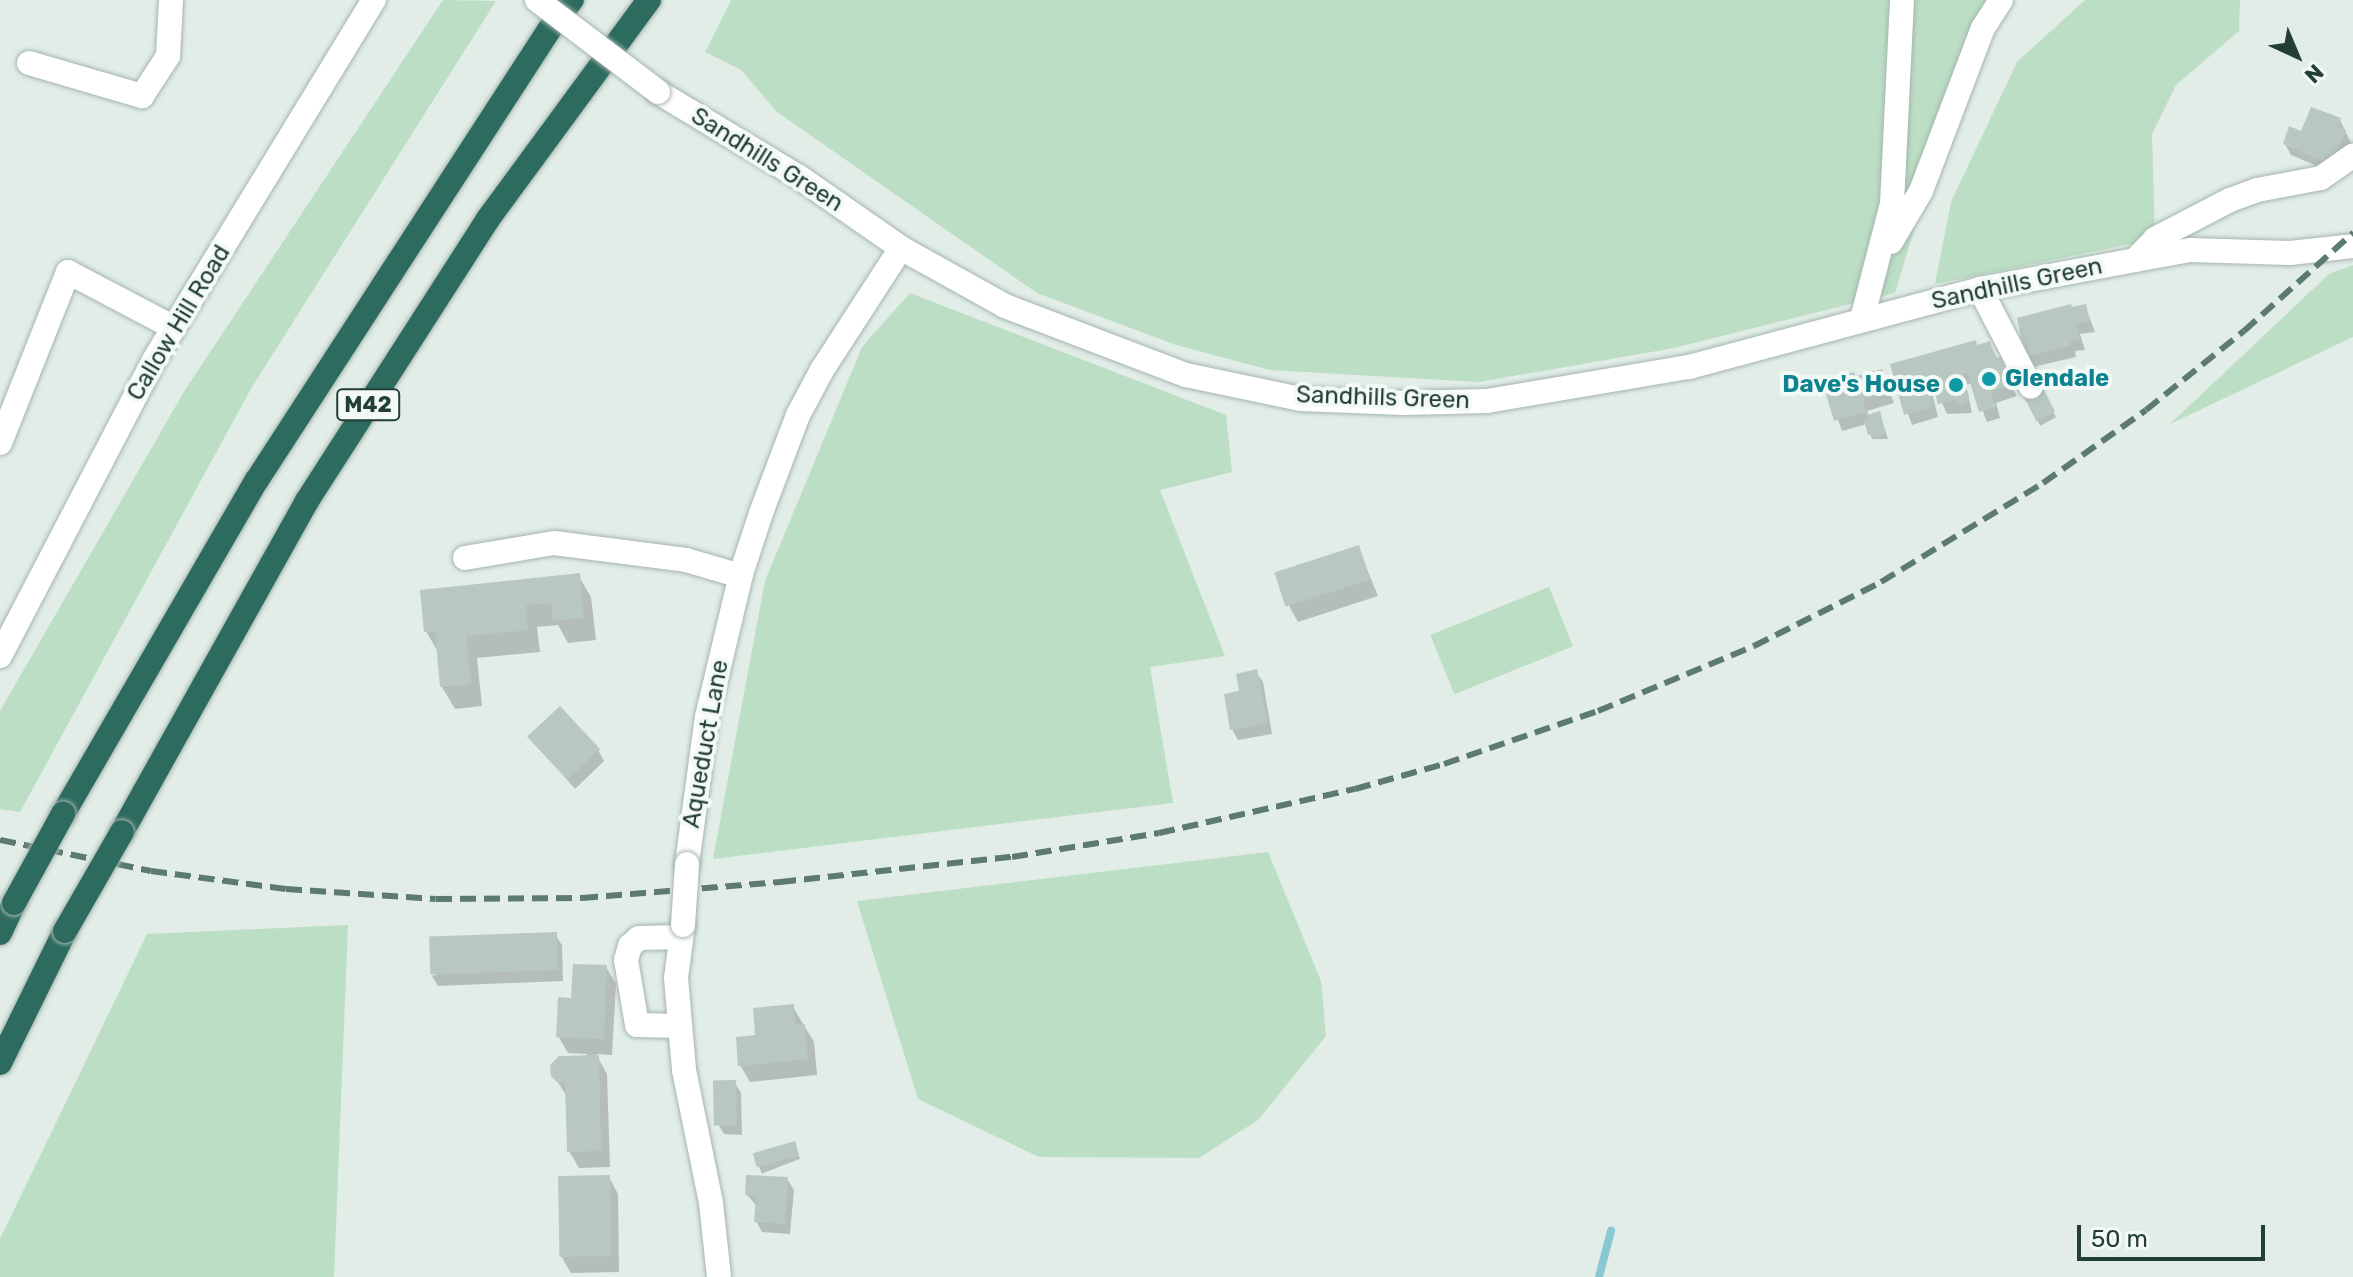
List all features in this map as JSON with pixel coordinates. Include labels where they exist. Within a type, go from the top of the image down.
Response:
[{"type":"highway","name":"M42","points":[[0,933],[63,814],[257,480],[549,30],[572,0]]},
{"type":"highway","name":"M42","points":[[0,1063],[65,931],[307,501],[488,219],[649,0]]},
{"type":"street","points":[[29,63],[142,96],[168,56],[171,0]]},
{"type":"street","name":"Callow Hill Road","points":[[0,656],[101,459],[174,328],[374,0]]},
{"type":"street","name":"Sandhills Green","points":[[537,0],[658,92],[799,177],[901,248],[1005,306],[1186,375],[1301,399],[1404,403],[1487,401],[1689,367],[1980,289],[2190,250],[2256,253],[2353,246]]},
{"type":"street","points":[[1862,319],[1892,204],[1902,0]]},
{"type":"street","points":[[1876,268],[1921,191],[1983,28],[2001,0]]},
{"type":"street","points":[[2135,260],[2155,239],[2230,200],[2257,190],[2321,178],[2353,156]]},
{"type":"street","name":"Aqueduct Lane","points":[[719,1277],[718,1240],[684,1070],[676,978],[687,864],[707,717],[741,576],[798,415],[846,331],[901,248]]},
{"type":"street","points":[[0,443],[68,272],[174,328]]},
{"type":"street","points":[[1980,289],[2031,387]]},
{"type":"street","points":[[465,558],[554,543],[686,560],[741,576]]},
{"type":"street","points":[[680,1026],[637,1025],[626,960],[630,946],[639,938],[682,931]]},
{"type":"green space","points":[[443,0],[496,1],[252,387],[20,812],[0,809],[0,711],[185,390]]},
{"type":"green space","points":[[731,0],[2001,0],[1963,68],[1895,293],[1674,348],[1479,382],[1270,370],[1176,345],[1037,293],[777,112],[741,70],[705,52]]},
{"type":"green space","points":[[2085,0],[2240,0],[2239,31],[2176,85],[2152,134],[2155,239],[1935,284],[1951,202],[2017,62]]},
{"type":"green space","points":[[2353,265],[2353,337],[2170,424],[2329,274]]},
{"type":"green space","points":[[910,293],[1226,415],[1232,472],[1160,490],[1225,656],[1150,667],[1173,803],[713,859],[765,581],[862,347]]},
{"type":"green space","points":[[1549,587],[1573,646],[1454,694],[1430,635]]},
{"type":"green space","points":[[1268,852],[1321,981],[1326,1036],[1258,1120],[1199,1158],[1039,1157],[918,1099],[857,901]]},
{"type":"green space","points":[[348,925],[334,1277],[0,1277],[0,1239],[147,934]]},
{"type":"building","points":[[2311,107],[2341,118],[2338,127],[2346,130],[2332,165],[2283,144],[2289,126],[2301,131]]},
{"type":"building","points":[[2071,304],[2072,307],[2086,304],[2090,321],[2076,324],[2080,339],[2070,341],[2071,346],[2025,357],[2017,318]]},
{"type":"building","points":[[1976,340],[1977,345],[1990,341],[1995,358],[2001,357],[2012,385],[1991,392],[1996,407],[1979,412],[1967,373],[1962,374],[1969,396],[1966,403],[1959,404],[1955,400],[1938,404],[1932,381],[1927,382],[1934,406],[1904,415],[1890,364]]},
{"type":"building","points":[[1882,369],[1889,392],[1863,400],[1866,412],[1834,421],[1824,387],[1843,381],[1842,375],[1854,372],[1856,376]]},
{"type":"building","points":[[2042,386],[2055,412],[2036,421],[2023,396]]},
{"type":"building","points":[[1880,411],[1886,434],[1873,438],[1872,434],[1868,435],[1864,421],[1869,420],[1867,415]]},
{"type":"building","points":[[1359,545],[1370,579],[1285,607],[1274,573]]},
{"type":"building","points":[[580,573],[584,618],[553,621],[552,603],[526,605],[528,630],[466,636],[471,684],[440,687],[435,631],[424,632],[420,590]]},
{"type":"building","points":[[1257,669],[1268,723],[1230,730],[1224,694],[1239,691],[1236,674]]},
{"type":"building","points":[[560,706],[600,749],[567,780],[527,737]]},
{"type":"building","points":[[557,932],[558,970],[430,974],[429,936]]},
{"type":"building","points":[[573,964],[607,965],[604,1039],[556,1037],[558,997],[571,998]]},
{"type":"building","points":[[794,1004],[795,1025],[805,1024],[808,1059],[738,1066],[736,1037],[755,1035],[753,1008]]},
{"type":"building","points":[[599,1055],[601,1151],[567,1152],[565,1082],[557,1082],[551,1076],[550,1065],[559,1056]]},
{"type":"building","points":[[713,1080],[736,1080],[737,1125],[714,1125]]},
{"type":"building","points":[[795,1141],[799,1155],[757,1168],[753,1153]]},
{"type":"building","points":[[610,1175],[611,1256],[559,1257],[558,1176]]},
{"type":"building","points":[[746,1175],[788,1177],[785,1224],[754,1222],[756,1196],[745,1195]]},
{"type":"waterway","points":[[1599,1277],[1611,1231]]},
{"type":"railway","points":[[0,840],[151,871],[286,889],[436,899],[582,898],[780,882],[1012,857],[1159,833],[1355,789],[1444,764],[1598,711],[1754,646],[1881,582],[2043,483],[2146,410],[2244,331],[2353,233]]},
{"type":"place","name":"Glendale","points":[[1989,379]]},
{"type":"place","name":"Dave's House","points":[[1956,385]]}]
